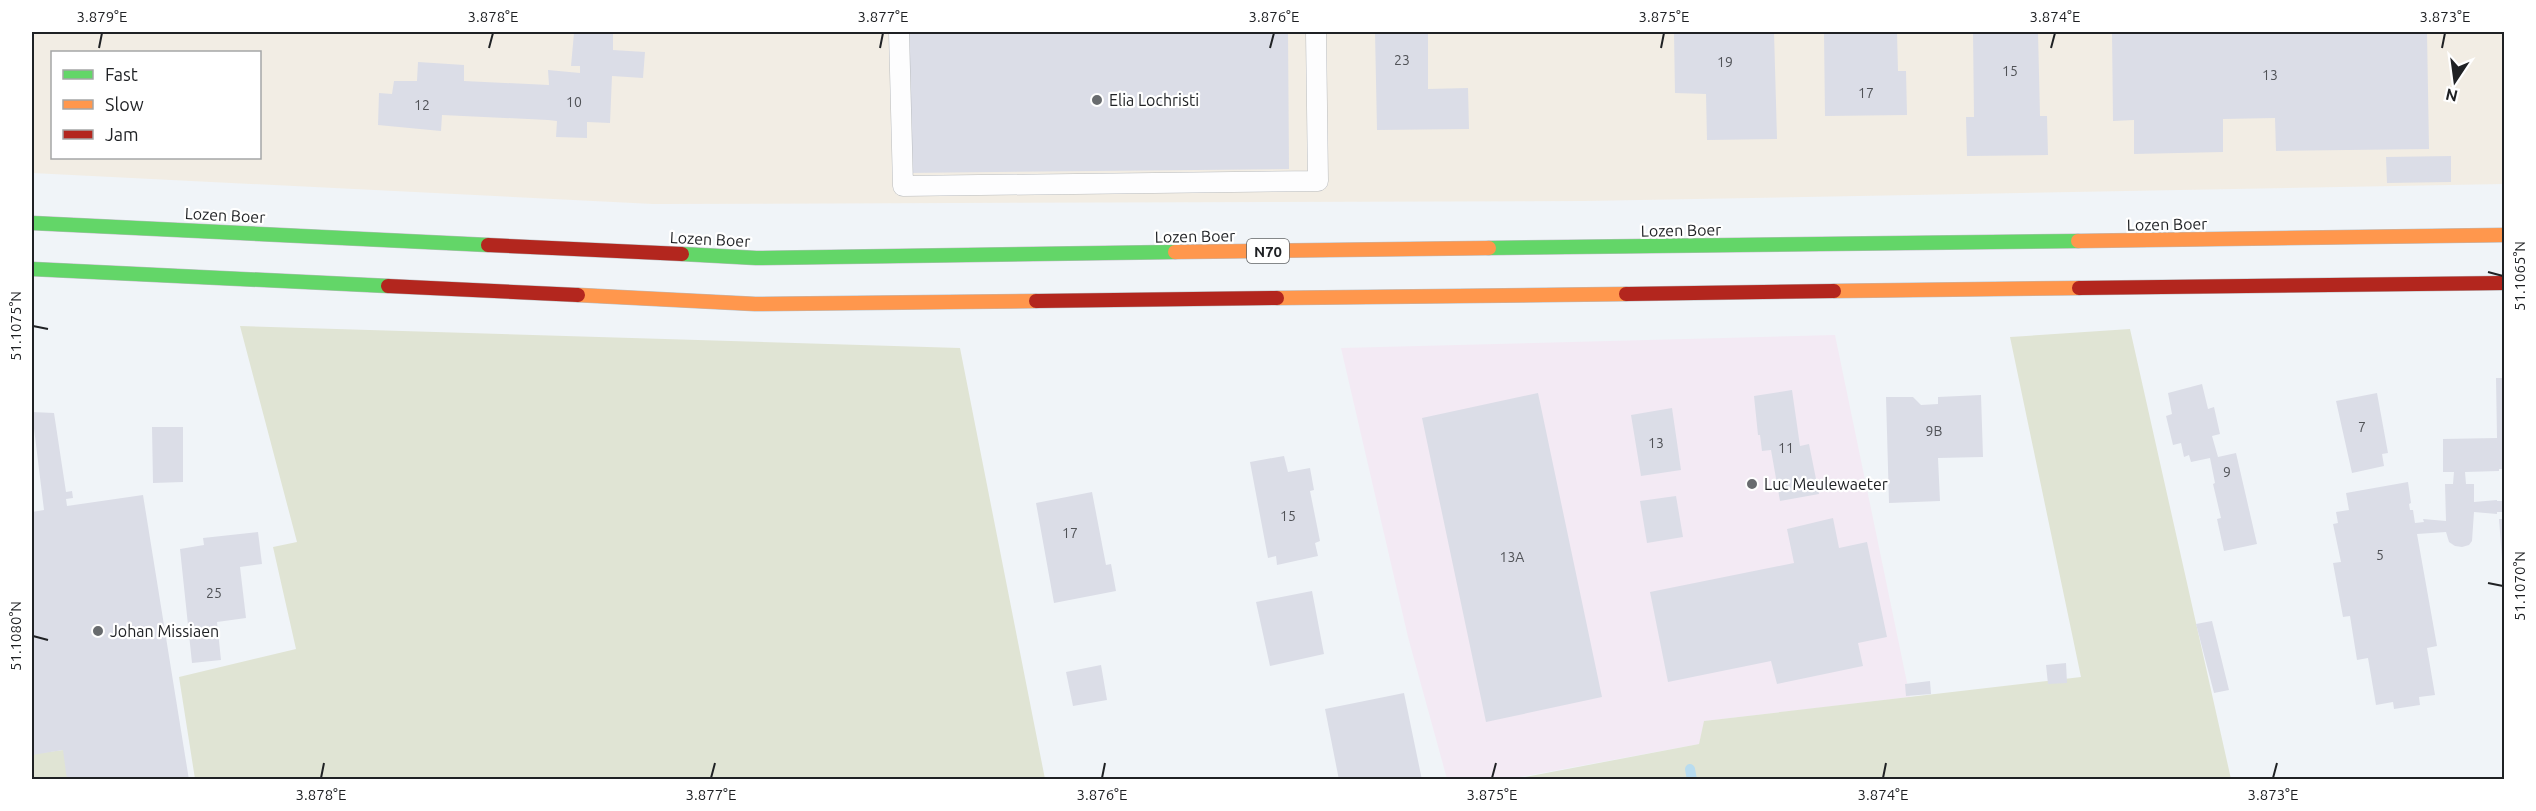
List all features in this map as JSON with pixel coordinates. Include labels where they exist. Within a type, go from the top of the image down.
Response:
[{"type":"main road","name":"Lozen Boer","points":[[32,222],[756,258],[2505,235]]},
{"type":"main road","points":[[32,269],[755,304],[2505,283]]},
{"type":"lane","points":[[899,32],[903,186],[1318,182],[1316,32]]},
{"type":"shaded area","points":[[32,32],[2504,32],[2504,184],[1584,201],[653,204],[32,173]]},
{"type":"shaded area","points":[[1835,335],[1910,697],[1705,721],[1699,744],[1509,779],[1447,779],[1408,637],[1341,348]]},
{"type":"green space","points":[[240,326],[960,348],[1045,779],[195,779],[179,677],[296,649],[273,547],[297,542]]},
{"type":"green space","points":[[2130,329],[2231,779],[1509,780],[1699,744],[1704,721],[2081,677],[2010,337]]},
{"type":"green space","points":[[71,749],[76,779],[32,779],[32,754]]},
{"type":"building","name":"Elia Lochristi","points":[[905,32],[1288,32],[1289,169],[906,173]]},
{"type":"building","points":[[1375,32],[1428,32],[1428,89],[1468,88],[1469,129],[1377,130]]},
{"type":"building","points":[[1674,32],[1774,32],[1777,139],[1707,140],[1706,94],[1675,93]]},
{"type":"building","points":[[1824,32],[1897,32],[1898,71],[1906,71],[1907,115],[1825,116]]},
{"type":"building","points":[[1973,32],[2038,32],[2040,116],[2047,116],[2048,155],[1967,156],[1966,117],[1974,117]]},
{"type":"building","points":[[2112,32],[2427,32],[2429,149],[2276,151],[2275,118],[2223,119],[2223,152],[2134,154],[2134,120],[2113,121]]},
{"type":"building","points":[[574,33],[613,34],[613,50],[645,52],[643,78],[612,76],[610,123],[587,122],[587,138],[556,137],[557,121],[548,120],[442,115],[441,131],[378,125],[379,93],[392,94],[394,81],[417,81],[418,62],[464,65],[464,81],[549,85],[548,70],[580,73],[580,66],[571,66]]},
{"type":"building","points":[[2451,156],[2451,182],[2387,183],[2386,157]]},
{"type":"building","points":[[2496,378],[2504,378],[2504,469],[2465,472],[2466,484],[2474,484],[2474,502],[2504,501],[2504,512],[2497,512],[2497,514],[2474,512],[2472,541],[2469,545],[2462,547],[2449,542],[2446,532],[2417,534],[2437,646],[2427,648],[2435,695],[2419,697],[2420,705],[2394,709],[2393,702],[2376,705],[2368,658],[2357,660],[2350,616],[2343,617],[2333,563],[2341,562],[2333,524],[2338,523],[2336,512],[2349,510],[2346,493],[2408,482],[2410,510],[2413,510],[2415,523],[2424,522],[2423,519],[2446,521],[2445,484],[2453,484],[2454,472],[2443,472],[2443,439],[2497,438]]},
{"type":"building","points":[[2202,384],[2208,409],[2214,407],[2220,434],[2212,436],[2218,457],[2236,453],[2257,544],[2224,551],[2217,519],[2221,518],[2210,458],[2191,462],[2189,455],[2184,457],[2181,443],[2173,445],[2166,416],[2172,414],[2168,393]]},
{"type":"building","points":[[1792,390],[1800,446],[1809,444],[1819,494],[1780,501],[1771,450],[1762,451],[1760,435],[1758,435],[1754,396]]},
{"type":"building","points":[[1538,393],[1602,697],[1486,722],[1422,418]]},
{"type":"building","points":[[2377,393],[2388,453],[2382,454],[2384,466],[2352,473],[2336,401]]},
{"type":"building","points":[[1981,395],[1983,457],[1938,458],[1940,501],[1889,503],[1886,397],[1913,397],[1921,405],[1938,404],[1938,397]]},
{"type":"building","points":[[1672,408],[1681,470],[1641,476],[1631,415]]},
{"type":"building","name":"Johan Missiaen","points":[[32,412],[54,413],[66,492],[72,491],[73,498],[66,499],[67,506],[143,495],[189,780],[67,780],[63,750],[32,755],[32,512],[44,510]]},
{"type":"building","points":[[152,427],[183,427],[183,482],[153,483]]},
{"type":"building","points":[[1284,456],[1288,472],[1310,468],[1314,490],[1310,491],[1320,541],[1315,543],[1318,556],[1277,565],[1276,556],[1268,558],[1250,462]]},
{"type":"building","points":[[1092,492],[1106,565],[1111,564],[1116,591],[1054,603],[1036,503]]},
{"type":"building","points":[[1676,496],[1683,537],[1647,543],[1640,501]]},
{"type":"building","points":[[1833,518],[1839,548],[1867,542],[1887,637],[1858,643],[1863,666],[1777,684],[1771,661],[1668,682],[1650,592],[1794,563],[1787,529]]},
{"type":"building","points":[[2499,519],[2504,519],[2504,559],[2502,559]]},
{"type":"building","points":[[258,532],[262,564],[240,567],[246,618],[217,622],[221,660],[192,663],[180,549],[204,545],[203,538]]},
{"type":"building","points":[[1312,591],[1324,654],[1270,666],[1256,602]]},
{"type":"building","points":[[2212,621],[2229,690],[2214,693],[2196,624]]},
{"type":"building","points":[[2066,663],[2067,683],[2048,684],[2046,665]]},
{"type":"building","points":[[1101,665],[1107,700],[1073,706],[1066,672]]},
{"type":"building","points":[[1930,681],[1931,694],[1906,696],[1905,684]]},
{"type":"building","points":[[1404,693],[1422,780],[1339,780],[1325,709]]},
{"type":"waterway","points":[[1690,769],[1692,780]]},
{"type":"traffic: fast","points":[[32,223],[488,245]]},
{"type":"traffic: fast","points":[[1489,248],[2078,241]]},
{"type":"traffic: fast","points":[[682,254],[756,258],[1175,252]]},
{"type":"traffic: fast","points":[[32,269],[388,286]]},
{"type":"traffic: slow","points":[[2078,241],[2504,235]]},
{"type":"traffic: slow","points":[[1175,252],[1489,248]]},
{"type":"traffic: slow","points":[[1834,291],[2079,288]]},
{"type":"traffic: slow","points":[[1277,298],[1626,294]]},
{"type":"traffic: slow","points":[[578,295],[755,304],[1036,301]]},
{"type":"traffic: jam","points":[[488,245],[682,254]]},
{"type":"traffic: jam","points":[[2079,288],[2504,283]]},
{"type":"traffic: jam","points":[[388,286],[578,295]]},
{"type":"traffic: jam","points":[[1626,294],[1834,291]]},
{"type":"traffic: jam","points":[[1036,301],[1277,298]]},
{"type":"place","name":"Elia Lochristi","points":[[1097,100]]},
{"type":"place","name":"Luc Meulewaeter","points":[[1752,484]]},
{"type":"place","name":"Johan Missiaen","points":[[98,631]]}]
